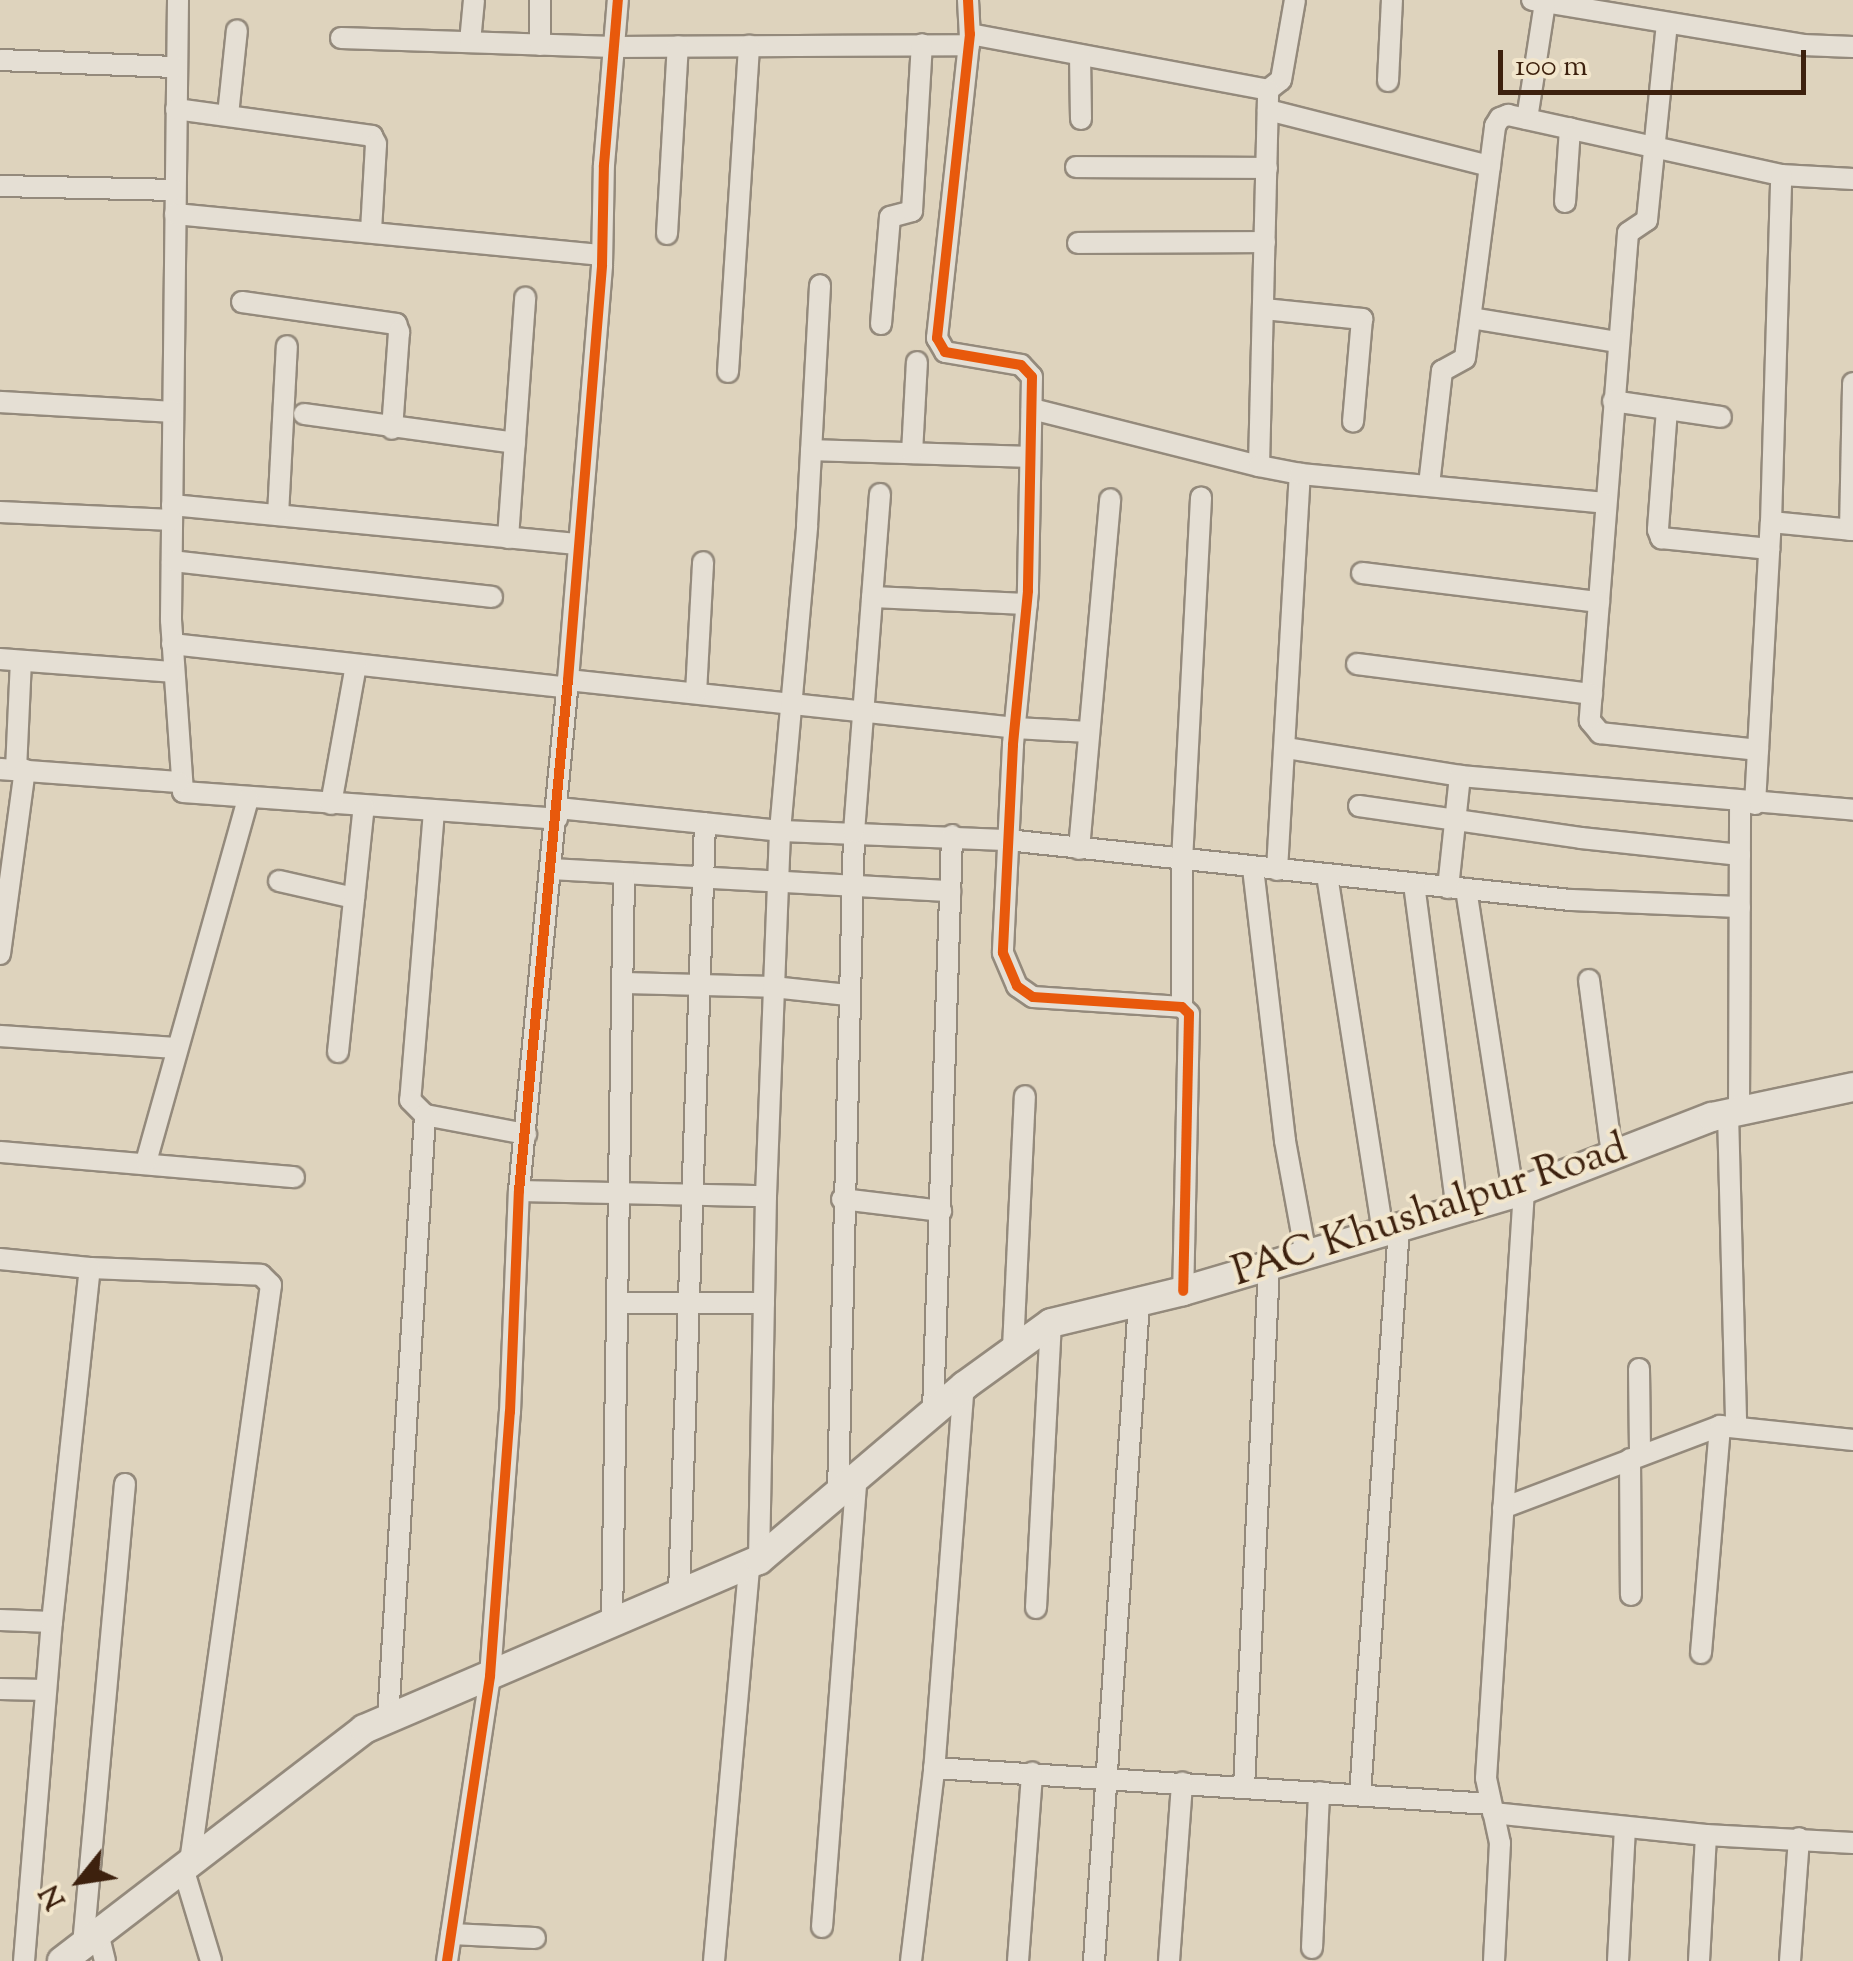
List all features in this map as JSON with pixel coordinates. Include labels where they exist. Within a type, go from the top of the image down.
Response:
[{"type":"main road","name":"PAC Khushalpur Road","points":[[87,1950],[187,1865],[364,1729],[754,1562],[964,1386],[1051,1323],[1184,1291],[1518,1192],[1734,1112],[1853,1088]]},
{"type":"street","points":[[178,0],[172,672],[178,782],[190,795],[434,811],[557,813],[780,831],[952,835],[1570,900],[1740,907]]},
{"type":"street","points":[[470,42],[474,0]]},
{"type":"street","points":[[540,0],[540,44]]},
{"type":"street","points":[[447,1961],[490,1676],[510,1412],[520,1191],[568,684],[618,0]]},
{"type":"street","points":[[968,0],[970,40],[937,338],[946,352],[1028,369],[1032,410],[1027,604],[1015,728],[1003,952],[1018,986],[1033,996],[1182,1008]]},
{"type":"street","points":[[1259,466],[1268,100],[1281,80],[1294,0]]},
{"type":"street","points":[[1388,81],[1392,0]]},
{"type":"street","points":[[1528,119],[1538,2],[1637,9],[1667,23],[1803,46],[1853,47]]},
{"type":"street","points":[[1667,23],[1646,220],[1628,233],[1590,722],[1600,732],[1758,750]]},
{"type":"street","points":[[228,115],[237,30]]},
{"type":"street","points":[[341,38],[614,47],[922,44],[970,40],[1080,55],[1268,100],[1490,166]]},
{"type":"street","points":[[881,324],[890,217],[912,211],[922,44]]},
{"type":"street","points":[[667,234],[678,46]]},
{"type":"street","points":[[728,372],[749,46]]},
{"type":"street","points":[[1080,55],[1081,119]]},
{"type":"street","points":[[0,60],[177,67]]},
{"type":"street","points":[[176,109],[372,136],[376,144],[371,232]]},
{"type":"street","points":[[1429,485],[1442,370],[1464,362],[1494,126],[1500,118],[1528,119],[1782,175],[1853,179]]},
{"type":"street","points":[[1565,202],[1570,128]]},
{"type":"street","points":[[1076,167],[1267,168]]},
{"type":"street","points":[[1701,1653],[1728,1426],[1740,855],[1758,750],[1771,522],[1782,175]]},
{"type":"street","points":[[0,186],[175,190]]},
{"type":"street","points":[[175,214],[600,255]]},
{"type":"street","points":[[1078,243],[1265,242]]},
{"type":"street","points":[[714,1961],[754,1562],[777,882],[820,284]]},
{"type":"street","points":[[508,538],[526,298]]},
{"type":"street","points":[[242,302],[396,324],[399,332],[392,429]]},
{"type":"street","points":[[1264,309],[1362,319],[1353,422]]},
{"type":"street","points":[[1470,318],[1617,342]]},
{"type":"street","points":[[278,515],[287,346]]},
{"type":"street","points":[[912,454],[916,362]]},
{"type":"street","points":[[1771,522],[1852,530],[1853,383]]},
{"type":"street","points":[[1613,401],[1721,418]]},
{"type":"street","points":[[0,402],[173,412]]},
{"type":"street","points":[[1667,409],[1661,538],[1769,549]]},
{"type":"street","points":[[1032,410],[1300,474],[1606,502]]},
{"type":"street","points":[[304,414],[515,444]]},
{"type":"street","points":[[811,450],[1030,458]]},
{"type":"street","points":[[1276,870],[1300,474]]},
{"type":"street","points":[[822,1927],[847,1485],[842,1199],[854,832],[880,494]]},
{"type":"street","points":[[1184,1291],[1192,1022],[1182,1008],[1182,861],[1201,497]]},
{"type":"street","points":[[1079,849],[1110,499]]},
{"type":"street","points":[[0,512],[278,515],[579,544]]},
{"type":"street","points":[[172,561],[492,596]]},
{"type":"street","points":[[696,693],[703,562]]},
{"type":"street","points":[[1362,573],[1598,602]]},
{"type":"street","points":[[872,596],[1027,604]]},
{"type":"street","points":[[172,644],[356,665],[696,693],[1015,728],[1089,732]]},
{"type":"street","points":[[0,954],[14,770],[10,660],[172,672]]},
{"type":"street","points":[[1357,664],[1592,694]]},
{"type":"street","points":[[332,804],[356,665]]},
{"type":"street","points":[[1286,748],[1460,776],[1853,810]]},
{"type":"street","points":[[14,770],[178,782]]},
{"type":"street","points":[[1460,776],[1457,889],[1518,1192],[1486,1778],[1500,1843],[1494,1961]]},
{"type":"street","points":[[146,1162],[248,799]]},
{"type":"street","points":[[338,1052],[364,806]]},
{"type":"street","points":[[1358,806],[1456,822],[1740,855]]},
{"type":"street","points":[[434,811],[409,1089],[415,1110],[425,1115],[526,1134]]},
{"type":"street","points":[[680,1594],[705,824]]},
{"type":"street","points":[[933,1412],[952,835]]},
{"type":"street","points":[[1253,868],[1285,1141],[1306,1255]]},
{"type":"street","points":[[552,869],[950,891]]},
{"type":"street","points":[[612,1623],[624,875]]},
{"type":"street","points":[[1327,875],[1391,1230],[1360,1795]]},
{"type":"street","points":[[279,881],[354,898]]},
{"type":"street","points":[[1414,884],[1457,1210]]},
{"type":"street","points":[[1589,980],[1612,1156]]},
{"type":"street","points":[[625,982],[848,995]]},
{"type":"street","points":[[0,1036],[176,1048]]},
{"type":"street","points":[[1013,1348],[1025,1096]]},
{"type":"street","points":[[388,1719],[425,1115]]},
{"type":"street","points":[[0,1152],[294,1177]]},
{"type":"street","points":[[520,1191],[766,1196]]},
{"type":"street","points":[[842,1199],[941,1211]]},
{"type":"street","points":[[0,1259],[90,1268],[261,1275],[271,1285],[187,1865],[211,1961]]},
{"type":"street","points":[[1244,1786],[1269,1266]]},
{"type":"street","points":[[24,1961],[52,1622],[90,1268]]},
{"type":"street","points":[[1094,1961],[1139,1302]]},
{"type":"street","points":[[618,1303],[764,1303]]},
{"type":"street","points":[[1036,1608],[1051,1323]]},
{"type":"street","points":[[1631,1595],[1639,1370]]},
{"type":"street","points":[[911,1961],[934,1768],[964,1386]]},
{"type":"street","points":[[1503,1508],[1728,1426],[1853,1440]]},
{"type":"street","points":[[87,1950],[125,1484]]},
{"type":"street","points":[[0,1620],[52,1622]]},
{"type":"street","points":[[0,1689],[46,1690]]},
{"type":"street","points":[[934,1768],[1360,1795],[1491,1808],[1625,1828],[1853,1843]]},
{"type":"street","points":[[1018,1961],[1032,1773]]},
{"type":"street","points":[[1169,1961],[1182,1782]]},
{"type":"street","points":[[1312,1948],[1319,1792]]},
{"type":"street","points":[[1618,1961],[1625,1828]]},
{"type":"street","points":[[1699,1961],[1706,1835]]},
{"type":"street","points":[[1790,1961],[1798,1838]]},
{"type":"street","points":[[451,1934],[534,1938]]},
{"type":"cycle path","points":[[447,1961],[490,1676],[510,1412],[519,1191],[568,680],[602,265],[604,165],[618,0]]},
{"type":"cycle path","points":[[968,0],[970,34],[937,338],[945,352],[1021,365],[1032,377],[1028,591],[1013,745],[1003,953],[1017,986],[1033,997],[1182,1007],[1189,1014],[1183,1291]]}]
